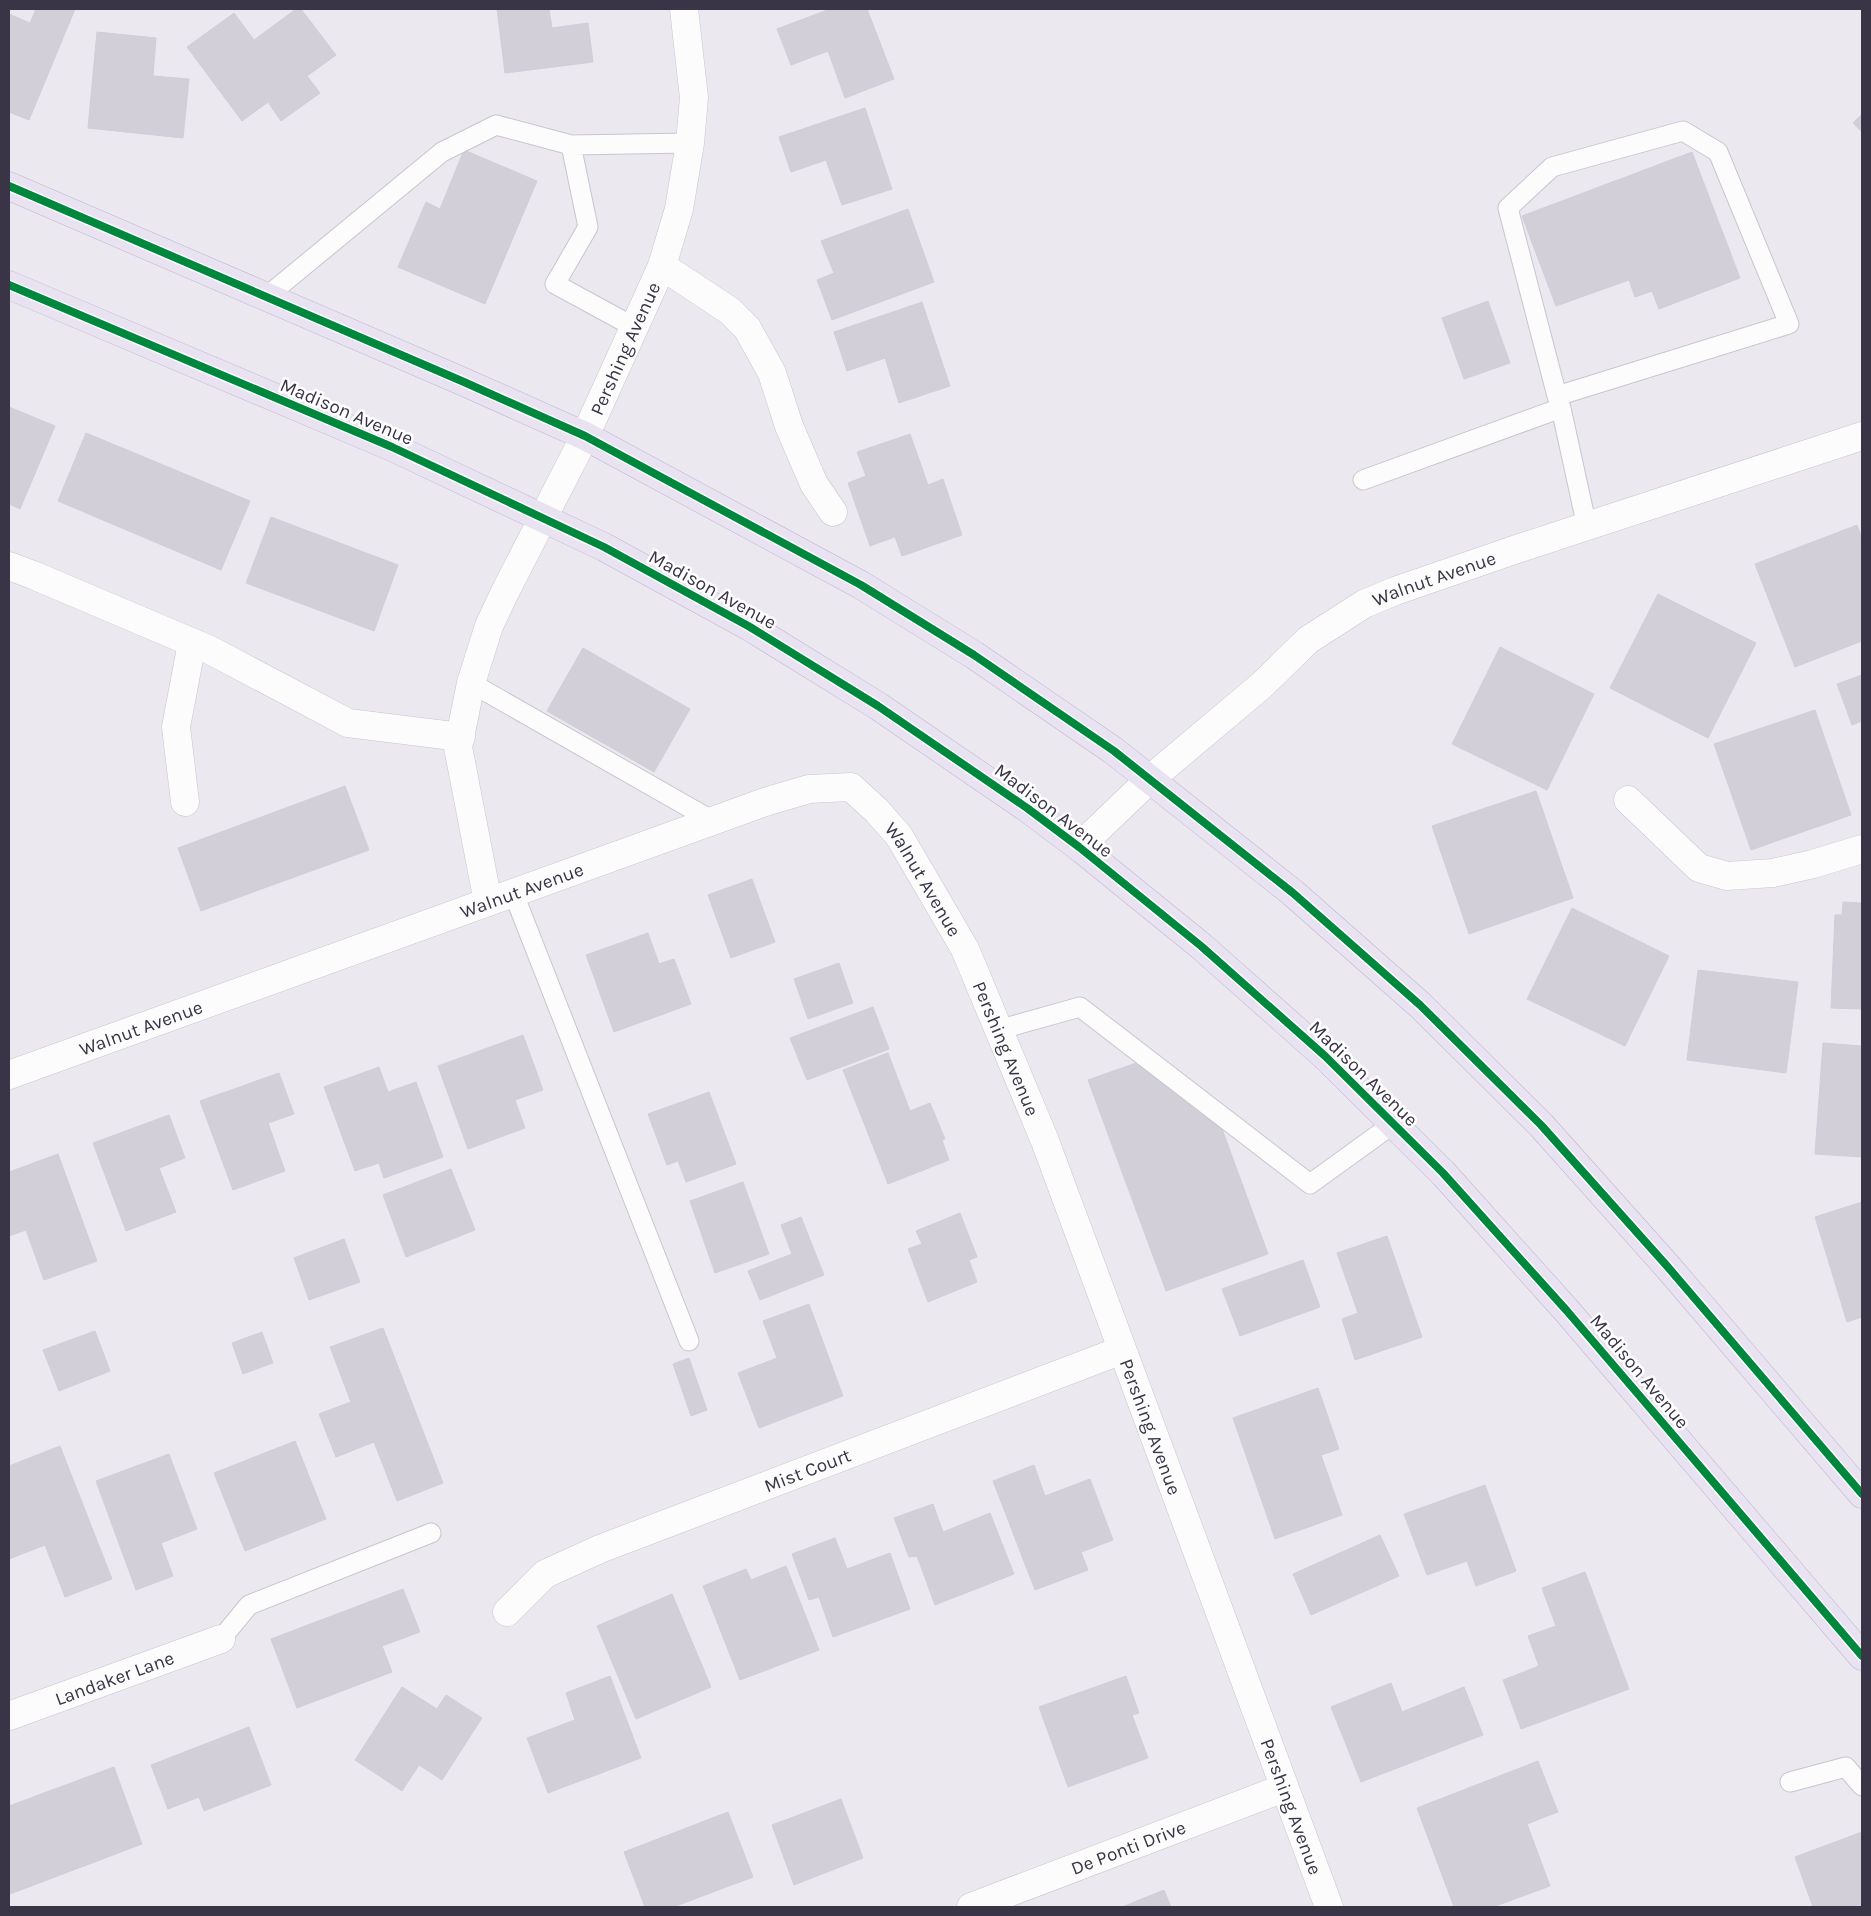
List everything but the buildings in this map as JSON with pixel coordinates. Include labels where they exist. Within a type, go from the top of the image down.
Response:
[{"type":"main road","points":[[9,186],[473,385],[584,436],[861,585],[974,655],[1114,751],[1293,893],[1420,1006],[1540,1125],[1668,1266],[1862,1494]]},
{"type":"main road","name":"Madison Avenue","points":[[9,285],[392,447],[604,547],[750,627],[878,706],[1027,808],[1201,946],[1325,1056],[1443,1173],[1567,1311],[1862,1656]]},
{"type":"street","name":"Pershing Avenue","points":[[488,902],[458,748],[471,683],[489,626],[584,436],[662,266],[679,209],[690,143],[694,98],[684,9]]},
{"type":"street","points":[[662,266],[730,311],[747,328],[772,373],[789,426],[814,484],[833,512]]},
{"type":"street","name":"Walnut Avenue","points":[[1078,847],[1149,780],[1262,685],[1308,640],[1364,604],[1395,591],[1862,436]]},
{"type":"street","points":[[9,566],[210,650],[348,723],[461,737]]},
{"type":"street","points":[[185,802],[176,727],[192,643]]},
{"type":"street","name":"Walnut Avenue","points":[[9,1075],[513,892],[712,821],[809,789],[851,788],[878,811],[899,836],[965,949]]},
{"type":"street","points":[[1628,800],[1699,868],[1727,876],[1773,873],[1813,864],[1862,849]]},
{"type":"street","name":"Pershing Avenue","points":[[965,949],[1045,1141],[1329,1907]]},
{"type":"street","name":"Mist Court","points":[[507,1612],[545,1574],[600,1549],[1122,1350]]},
{"type":"street","name":"Landaker Lane","points":[[9,1716],[222,1639]]},
{"type":"street","name":"De Ponti Drive","points":[[971,1907],[1284,1788]]},
{"type":"lane","points":[[266,297],[442,152],[496,125],[571,145],[690,143]]},
{"type":"lane","points":[[1363,480],[1559,402],[1789,324],[1718,152],[1682,131],[1552,167],[1508,208],[1559,402],[1586,527]]},
{"type":"lane","points":[[571,145],[588,227],[555,284],[634,327]]},
{"type":"lane","points":[[471,683],[712,821]]},
{"type":"lane","points":[[513,892],[690,1341]]},
{"type":"lane","points":[[998,1030],[1080,1007],[1310,1184],[1393,1124]]},
{"type":"lane","points":[[222,1639],[249,1605],[431,1533]]},
{"type":"lane","points":[[1790,1782],[1846,1766],[1862,1786]]},
{"type":"cycle path","points":[[9,186],[585,436],[861,585],[974,655],[1114,751],[1293,893],[1420,1005],[1541,1125],[1667,1266],[1862,1494]]},
{"type":"cycle path","points":[[9,285],[392,447],[604,547],[750,627],[878,706],[1027,808],[1079,847],[1201,946],[1325,1056],[1443,1173],[1567,1311],[1862,1656]]}]
